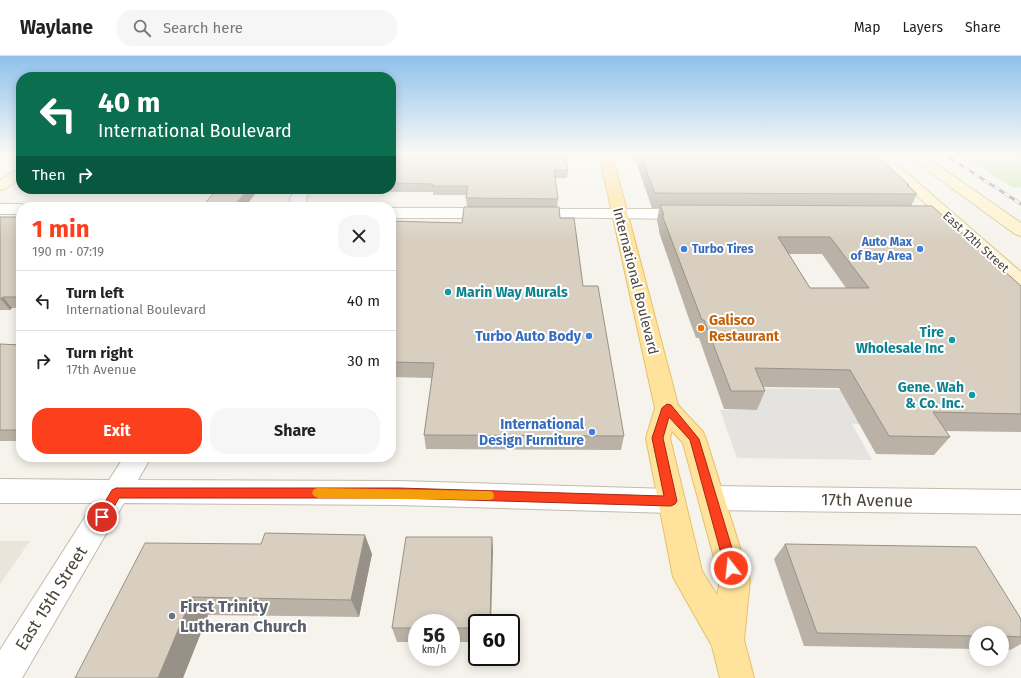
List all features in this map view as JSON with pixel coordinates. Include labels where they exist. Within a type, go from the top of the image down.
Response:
[{"type":"main road","name":"International Boulevard","points":[[612,183],[667,408],[694,439],[735,580],[727,640]]},
{"type":"main road","name":"East 12th Street","points":[[910,183],[1021,282]]},
{"type":"main road","points":[[954,183],[1021,231]]},
{"type":"main road","name":"International Boulevard","points":[[667,408],[658,438],[688,578],[727,640],[736,678]]},
{"type":"street","points":[[0,209],[16,209]]},
{"type":"street","points":[[396,213],[702,214]]},
{"type":"street","points":[[924,216],[947,216]]},
{"type":"street","name":"East 15th Street","points":[[2,678],[135,462]]},
{"type":"street","points":[[0,491],[116,493],[399,493],[671,501]]},
{"type":"street","name":"17th Avenue","points":[[712,498],[1021,502]]},
{"type":"shaded area","points":[[750,388],[858,390],[879,424],[852,424],[872,460],[737,458],[720,410],[758,410]]},
{"type":"shaded area","points":[[0,541],[30,541],[0,584]]},
{"type":"green space","points":[[1005,183],[1021,183],[1021,187],[1013,188]]},
{"type":"building","points":[[396,183],[556,183],[558,199],[466,198],[468,186],[432,186],[433,184]]},
{"type":"building","points":[[651,183],[907,183],[909,185],[907,185],[917,194],[655,193]]},
{"type":"building","points":[[213,194],[244,194],[237,202],[206,202]]},
{"type":"building","points":[[660,205],[932,206],[1021,286],[1021,414],[933,412],[950,437],[889,436],[850,370],[755,368],[765,391],[731,391],[662,215],[664,215]],"holes":[[[778,237],[830,237],[869,288],[810,288]]]},
{"type":"building","points":[[464,207],[559,207],[560,218],[574,218],[583,286],[598,286],[624,436],[424,435],[434,363],[396,362],[396,221],[462,223]]},
{"type":"building","points":[[0,217],[16,217],[16,297],[3,297],[0,299]]},
{"type":"building","points":[[0,344],[16,345],[16,430],[0,430]]},
{"type":"building","points":[[265,533],[365,535],[351,600],[192,597],[158,678],[75,678],[145,543],[261,544]]},
{"type":"building","points":[[406,537],[492,537],[490,614],[468,614],[468,628],[460,628],[460,614],[408,614],[408,628],[392,628]]},
{"type":"building","points":[[785,544],[976,547],[1021,619],[1021,637],[1009,636],[1009,626],[969,626],[969,636],[817,633]]},
{"type":"railway","points":[[989,183],[1021,204]]},
{"type":"slow traffic","points":[[318,493],[399,493],[489,496]]},
{"type":"place","name":"Turbo Tires","points":[[684,249]]},
{"type":"place","name":"Auto Max of Bay Area","points":[[920,249]]},
{"type":"place","name":"Marin Way Murals","points":[[448,292]]},
{"type":"place","name":"Galisco Restaurant","points":[[701,328]]},
{"type":"place","name":"Turbo Auto Body","points":[[589,336]]},
{"type":"place","name":"Tire Wholesale Inc","points":[[952,340]]},
{"type":"place","name":"Gene. Wah & Co. Inc.","points":[[972,395]]},
{"type":"place","name":"International Design Furniture","points":[[592,432]]},
{"type":"place","name":"First Trinity Lutheran Church","points":[[172,616]]},
{"type":"route","points":[[102,517],[116,493],[399,493],[671,501],[662,465],[658,438],[667,408],[694,439],[731,568]]}]
